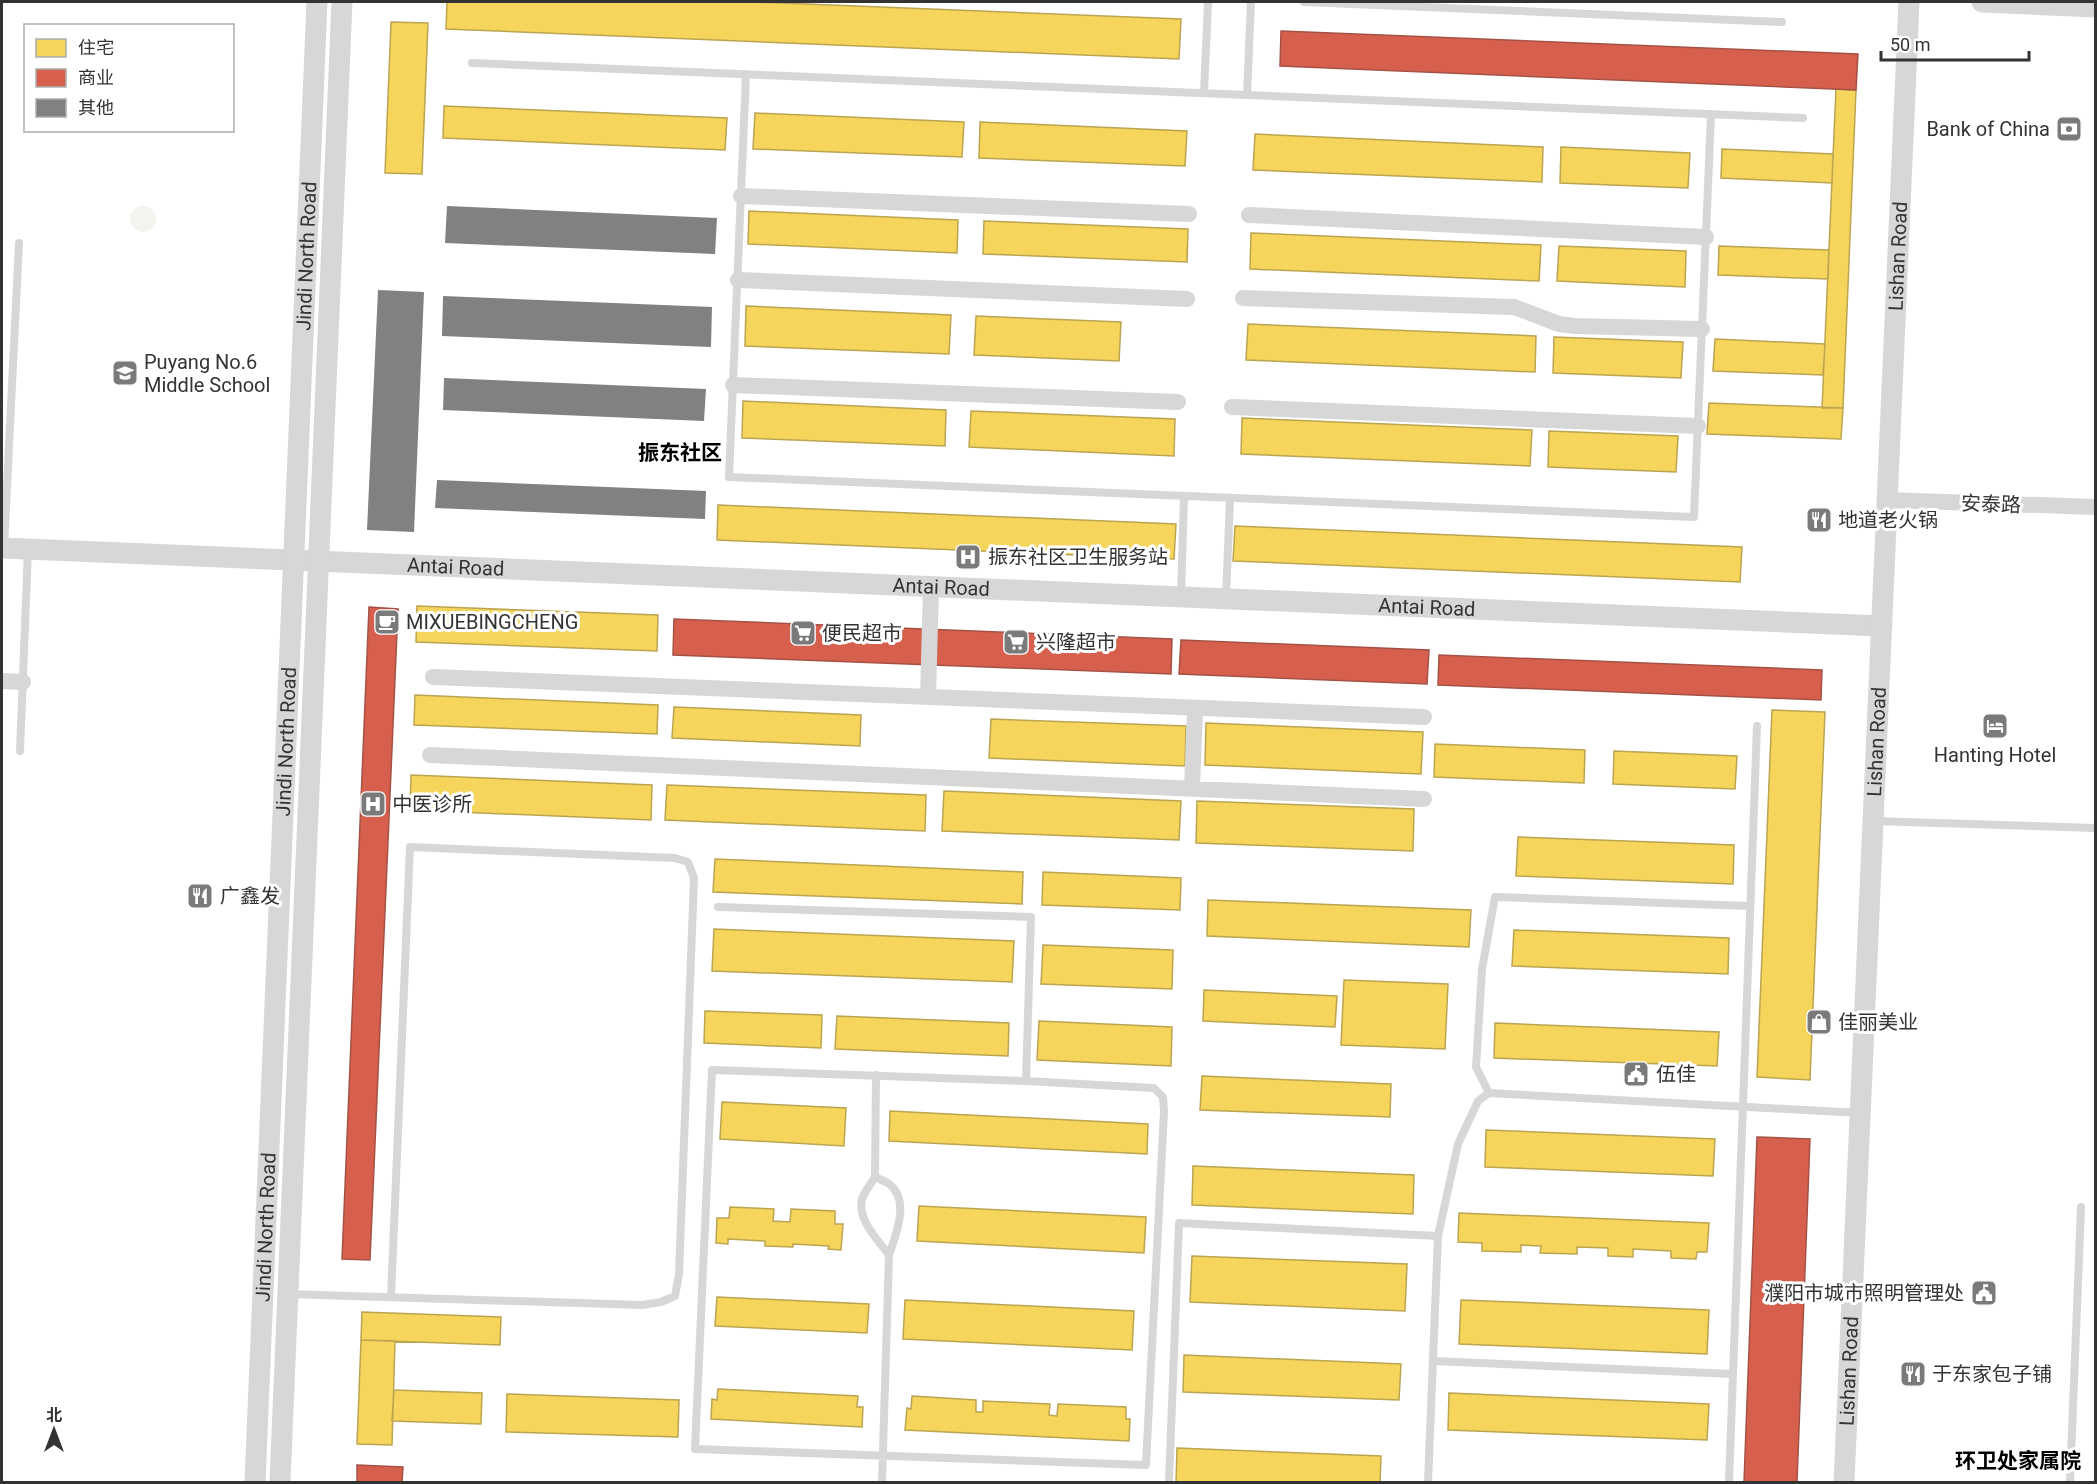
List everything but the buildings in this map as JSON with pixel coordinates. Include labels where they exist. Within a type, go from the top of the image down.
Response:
[{"type":"street","name":"Jindi North Road","points":[[255,1482],[317,2]]},
{"type":"street","name":"Jindi North Road","points":[[280,1482],[342,2]]},
{"type":"street","name":"Lishan Road","points":[[1844,1482],[1909,2]]},
{"type":"street","points":[[1982,2],[2096,7]]},
{"type":"street","points":[[741,196],[1189,214]]},
{"type":"street","points":[[1249,215],[1706,237]]},
{"type":"street","points":[[738,280],[1187,299]]},
{"type":"street","points":[[1243,298],[1514,307],[1558,324],[1702,329]]},
{"type":"street","points":[[733,385],[1178,402]]},
{"type":"street","points":[[1232,406],[1698,426]]},
{"type":"street","name":"安泰路","points":[[1887,500],[2096,507]]},
{"type":"street","name":"Antai Road","points":[[3,548],[1882,626]]},
{"type":"street","points":[[928,697],[931,587]]},
{"type":"street","points":[[433,677],[1424,717]]},
{"type":"street","points":[[2,681],[23,682]]},
{"type":"street","points":[[1192,789],[1195,708]]},
{"type":"street","points":[[429,754],[1424,799]]},
{"type":"lane","points":[[1204,93],[1208,2]]},
{"type":"lane","points":[[1247,95],[1251,2]]},
{"type":"lane","points":[[1304,2],[1782,22]]},
{"type":"lane","points":[[472,63],[1803,118]]},
{"type":"lane","points":[[746,74],[729,477],[1230,498],[1694,517],[1711,114]]},
{"type":"lane","points":[[3,548],[19,243]]},
{"type":"lane","points":[[1181,597],[1184,496]]},
{"type":"lane","points":[[1226,599],[1230,498]]},
{"type":"lane","points":[[20,751],[28,549]]},
{"type":"lane","points":[[1729,1482],[1757,726]]},
{"type":"lane","points":[[1873,822],[2096,828]]},
{"type":"lane","points":[[287,1294],[642,1305],[661,1302],[675,1296],[679,1274],[694,890],[694,878],[687,862],[675,858],[410,847],[391,1297]]},
{"type":"lane","points":[[1489,1093],[1476,1067],[1482,969],[1495,897],[1750,906]]},
{"type":"lane","points":[[718,907],[1031,917],[1026,1081]]},
{"type":"lane","points":[[712,1070],[876,1076],[1154,1088],[1163,1097],[1146,1465],[694,1449],[712,1070]]},
{"type":"lane","points":[[876,1076],[875,1177],[862,1198],[863,1215],[889,1255]]},
{"type":"lane","points":[[1428,1482],[1438,1236],[1458,1144],[1478,1101],[1489,1093],[1860,1113]]},
{"type":"lane","points":[[875,1177],[890,1184],[901,1203],[899,1226],[889,1255],[882,1482]]},
{"type":"lane","points":[[2070,1482],[2082,1207]]},
{"type":"lane","points":[[1169,1482],[1179,1222],[1438,1236]]},
{"type":"lane","points":[[1433,1361],[1733,1374]]},
{"type":"shaded area","points":[[143,206],[152,210],[156,219],[152,228],[143,232],[134,228],[130,219],[134,210]]},
{"type":"place","name":"Bank of China","points":[[2069,129]]},
{"type":"place","name":"Puyang No.6 Middle School","points":[[125,373]]},
{"type":"place","name":"地道老火锅","points":[[1819,520]]},
{"type":"place","name":"振东社区卫生服务站","points":[[968,557]]},
{"type":"place","name":"MIXUEBINGCHENG","points":[[387,622]]},
{"type":"place","name":"便民超市","points":[[803,633]]},
{"type":"place","name":"兴隆超市","points":[[1016,642]]},
{"type":"place","name":"Hanting Hotel","points":[[1995,726]]},
{"type":"place","name":"中医诊所","points":[[373,804]]},
{"type":"place","name":"广鑫发","points":[[200,896]]},
{"type":"place","name":"佳丽美业","points":[[1819,1022]]},
{"type":"place","name":"伍佳","points":[[1636,1074]]},
{"type":"place","name":"濮阳市城市照明管理处","points":[[1984,1293]]},
{"type":"place","name":"于东家包子铺","points":[[1913,1374]]},
{"type":"district","name":"振东社区","points":[[680,453]]},
{"type":"district","name":"环卫处家属院","points":[[2018,1461]]}]
